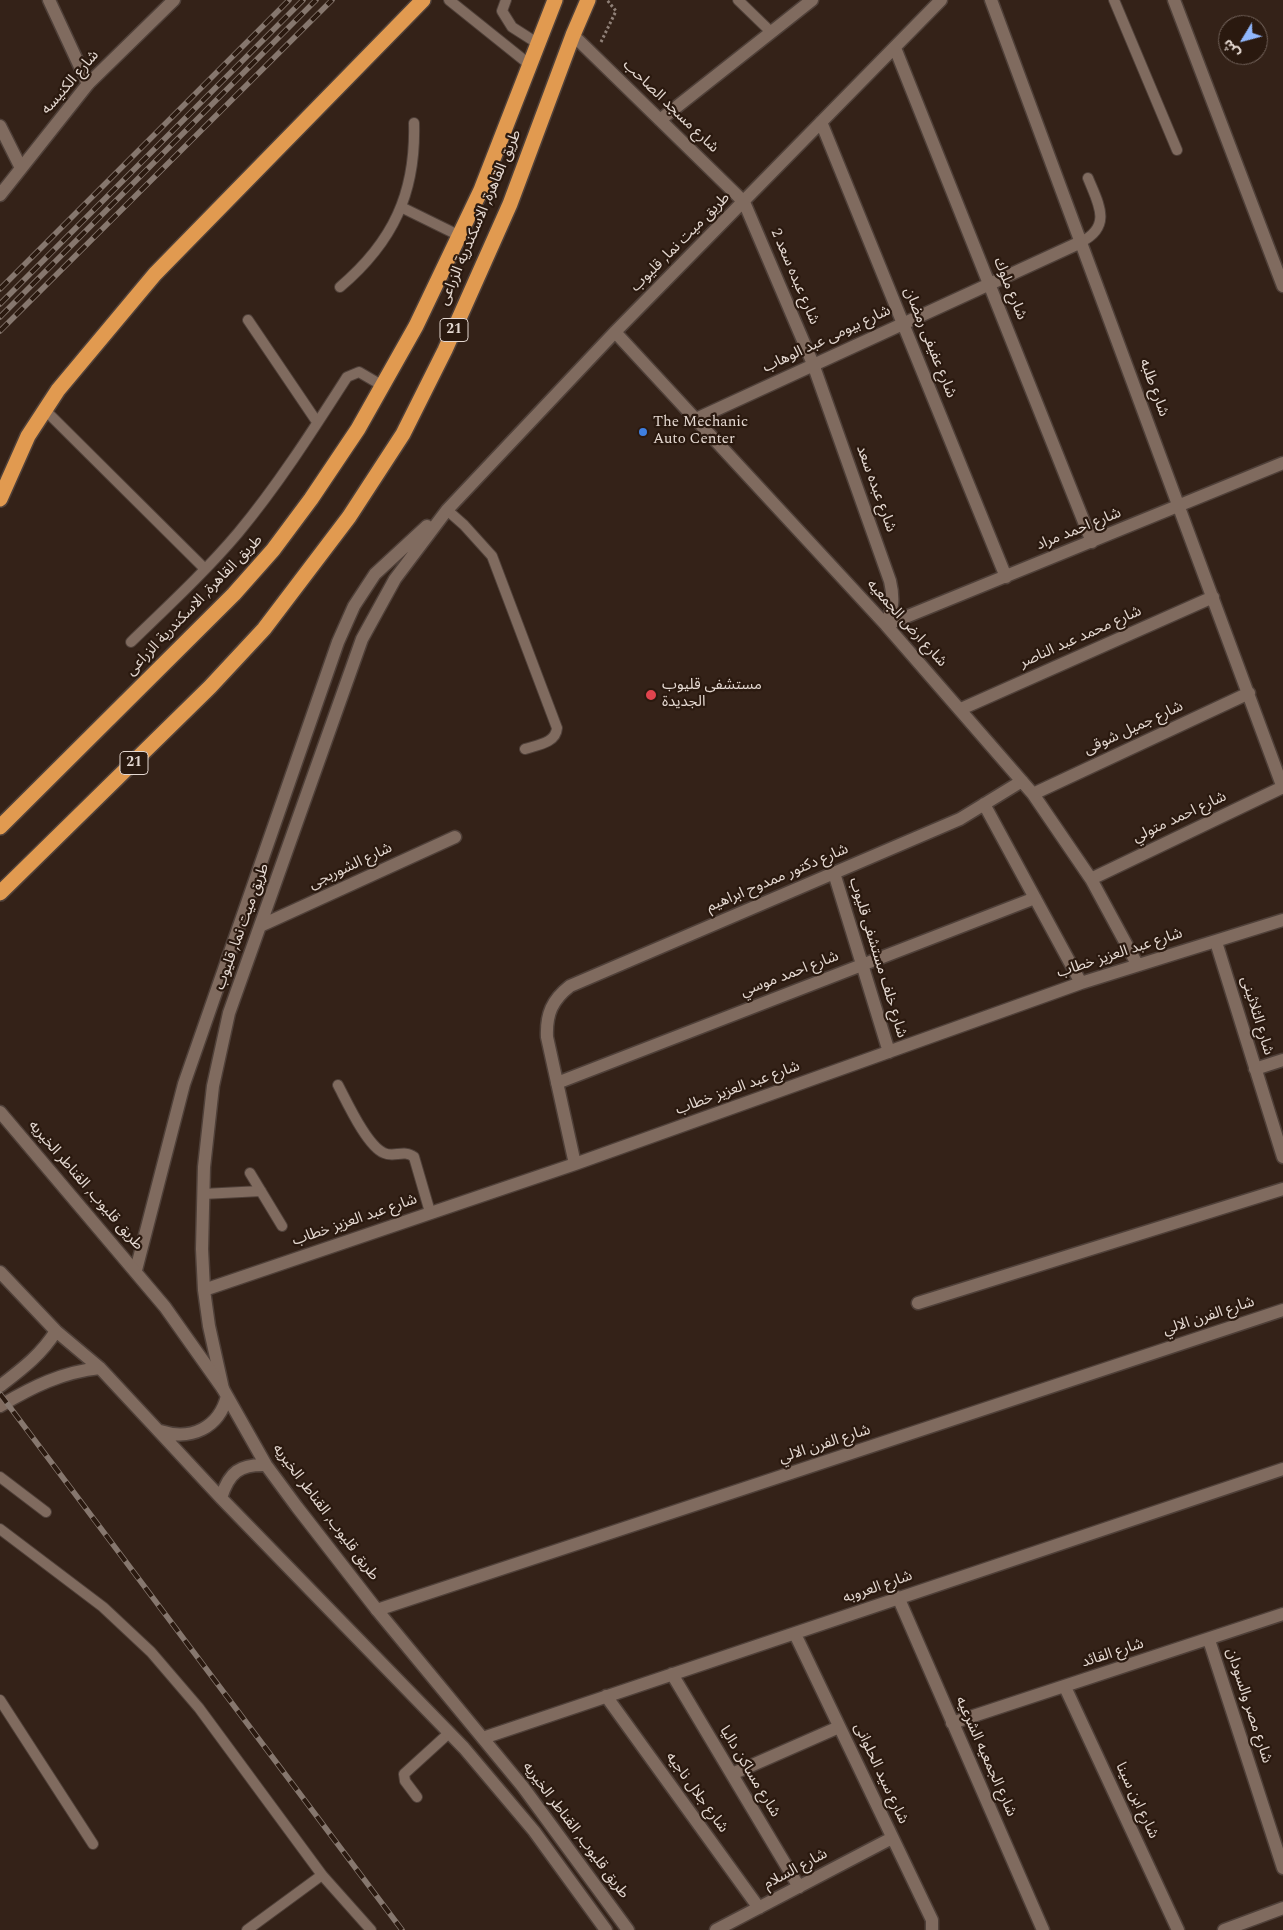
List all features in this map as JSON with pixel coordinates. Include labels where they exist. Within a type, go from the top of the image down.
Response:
[{"type":"highway","points":[[0,499],[28,436],[58,390],[155,274],[423,0]]},
{"type":"highway","name":"طريق القاهرة, الاسكندرية الزراعى","points":[[0,827],[234,594],[273,550],[311,499],[358,429],[416,326],[481,190],[555,0]]},
{"type":"highway","name":"طريق القاهرة, الاسكندرية الزراعى","points":[[0,893],[197,700],[264,629],[349,517],[403,434],[444,350],[510,204],[573,35],[588,0]]},
{"type":"street","points":[[49,0],[88,84]]},
{"type":"street","points":[[660,120],[812,0]]},
{"type":"street","name":"طريق ميت نما, قليوب","points":[[225,1392],[209,1326],[204,1290],[203,1194],[213,1086],[229,1013],[362,639],[395,579],[447,510],[615,332],[942,0]]},
{"type":"street","name":"شارع طلبه","points":[[991,0],[1214,597],[1283,788]]},
{"type":"street","points":[[1174,0],[1283,286]]},
{"type":"street","name":"شارع الكنيسه","points":[[0,195],[88,84],[169,2]]},
{"type":"street","name":"شارع مسجد الصاحب","points":[[573,35],[744,202]]},
{"type":"street","name":"شارع ملوك","points":[[895,48],[1092,542]]},
{"type":"street","name":"شارع عفيفى رمضان","points":[[821,122],[1006,577]]},
{"type":"street","points":[[0,126],[21,168]]},
{"type":"street","points":[[0,156],[12,151]]},
{"type":"street","name":"شارع عبده سعد 2","points":[[744,202],[813,364]]},
{"type":"street","name":"شارع بيومى عبد الوهاب","points":[[696,419],[1081,242]]},
{"type":"street","name":"شارع ارض الجمعيه","points":[[615,332],[886,625],[1033,794],[1091,879],[1136,964]]},
{"type":"street","name":"شارع عبده سعد","points":[[813,364],[890,581],[894,596],[892,611],[886,625]]},
{"type":"street","name":"شارع احمد مراد","points":[[886,625],[1282,466]]},
{"type":"street","name":"طريق ميت نما, قليوب","points":[[136,1270],[184,1084],[338,642],[354,606],[375,574],[403,546],[447,510]]},
{"type":"street","name":"شارع محمد عبد الناصر","points":[[961,709],[1214,597]]},
{"type":"street","name":"شارع جميل شوقى","points":[[1033,794],[1249,694]]},
{"type":"street","name":"شارع دكتور ممدوح ابراهيم","points":[[558,1083],[547,1037],[547,1022],[550,1008],[558,995],[570,986],[954,822],[1022,781]]},
{"type":"street","name":"شارع احمد متولي","points":[[1091,879],[1283,788]]},
{"type":"street","points":[[984,804],[1081,983]]},
{"type":"street","name":"شارع الشوربجى","points":[[260,926],[455,837]]},
{"type":"street","name":"شارع خلف مستشفى قليوب","points":[[834,873],[889,1052]]},
{"type":"street","name":"شارع احمد موسي","points":[[558,1083],[1035,898]]},
{"type":"street","name":"شارع عبد العزيز خطاب","points":[[204,1290],[575,1164],[1136,964],[1216,942],[1283,920]]},
{"type":"street","name":"شارع الثلاثينى","points":[[1216,942],[1255,1069],[1281,1142],[1283,1157]]},
{"type":"street","points":[[1255,1069],[1283,1060]]},
{"type":"street","points":[[558,1083],[575,1164]]},
{"type":"street","name":"طريق قليوب, القناطر الخيريه","points":[[0,1113],[136,1270],[225,1392],[266,1465],[377,1610],[523,1787],[628,1930]]},
{"type":"street","points":[[918,1304],[1283,1189]]},
{"type":"street","points":[[0,1272],[56,1331],[100,1368],[221,1498],[449,1733],[506,1796],[606,1930]]},
{"type":"street","name":"شارع الفرن الالي","points":[[377,1610],[1283,1310]]},
{"type":"street","points":[[0,1386],[33,1361],[47,1347],[56,1331]]},
{"type":"street","points":[[0,1406],[55,1377],[77,1370],[100,1368]]},
{"type":"street","points":[[160,1431],[172,1435],[197,1433],[218,1418],[224,1408],[225,1392]]},
{"type":"street","points":[[221,1498],[226,1482],[236,1471],[250,1465],[266,1465]]},
{"type":"street","name":"شارع العروبه","points":[[483,1738],[1283,1469]]},
{"type":"street","name":"شارع الجمعيه الشرعيه","points":[[898,1598],[1043,1930]]},
{"type":"street","name":"شارع القائد","points":[[952,1723],[1209,1640],[1283,1614]]},
{"type":"street","name":"شارع سيد الحلوانى","points":[[795,1634],[932,1920],[932,1930]]},
{"type":"street","name":"شارع مصر والسودان","points":[[1209,1640],[1283,1868]]},
{"type":"street","name":"شارع مساكن داليا","points":[[672,1674],[799,1886]]},
{"type":"street","name":"شارع ابن سينا","points":[[1065,1686],[1178,1930]]},
{"type":"street","name":"شارع جلال ناجيه","points":[[606,1696],[758,1908]]},
{"type":"street","points":[[732,1774],[839,1727]]},
{"type":"street","name":"شارع السلام","points":[[716,1930],[892,1838]]},
{"type":"street","points":[[1224,1930],[1283,1908]]},
{"type":"lane","points":[[449,0],[530,65]]},
{"type":"lane","points":[[506,0],[502,11],[508,22],[537,43]]},
{"type":"lane","points":[[738,0],[771,32]]},
{"type":"lane","points":[[1114,0],[1177,150]]},
{"type":"lane","points":[[340,287],[376,251],[402,207],[413,166],[414,124]]},
{"type":"lane","points":[[1081,242],[1095,232],[1101,217],[1100,208],[1088,178]]},
{"type":"lane","points":[[402,207],[458,235]]},
{"type":"lane","points":[[248,320],[317,422]]},
{"type":"lane","points":[[131,642],[206,569],[238,533],[292,460],[347,377],[352,373],[359,372],[383,386]]},
{"type":"lane","points":[[45,410],[206,569]]},
{"type":"lane","points":[[447,510],[492,556],[557,728],[555,737],[551,740],[525,749]]},
{"type":"lane","points":[[338,1085],[377,1149],[389,1155],[405,1152],[414,1157],[430,1212]]},
{"type":"lane","points":[[250,1173],[282,1226]]},
{"type":"lane","points":[[203,1194],[261,1191]]},
{"type":"lane","points":[[0,1476],[46,1512]]},
{"type":"lane","points":[[0,1530],[103,1607],[151,1652],[199,1708],[322,1875],[371,1930]]},
{"type":"lane","points":[[0,1700],[93,1844]]},
{"type":"lane","points":[[417,1797],[405,1781],[404,1774],[449,1733]]},
{"type":"lane","points":[[247,1930],[322,1875]]},
{"type":"path","points":[[604,37],[616,11],[607,0]]},
{"type":"railway","points":[[0,289],[289,0]]},
{"type":"railway","points":[[0,304],[303,0]]},
{"type":"railway","points":[[0,317],[316,0]]},
{"type":"railway","points":[[0,331],[332,0]]},
{"type":"railway","points":[[0,1394],[402,1930]]},
{"type":"place","name":"The Mechanic Auto Center","points":[[643,432]]},
{"type":"place","name":"مستشفى قليوب الجديدة","points":[[651,695]]}]
